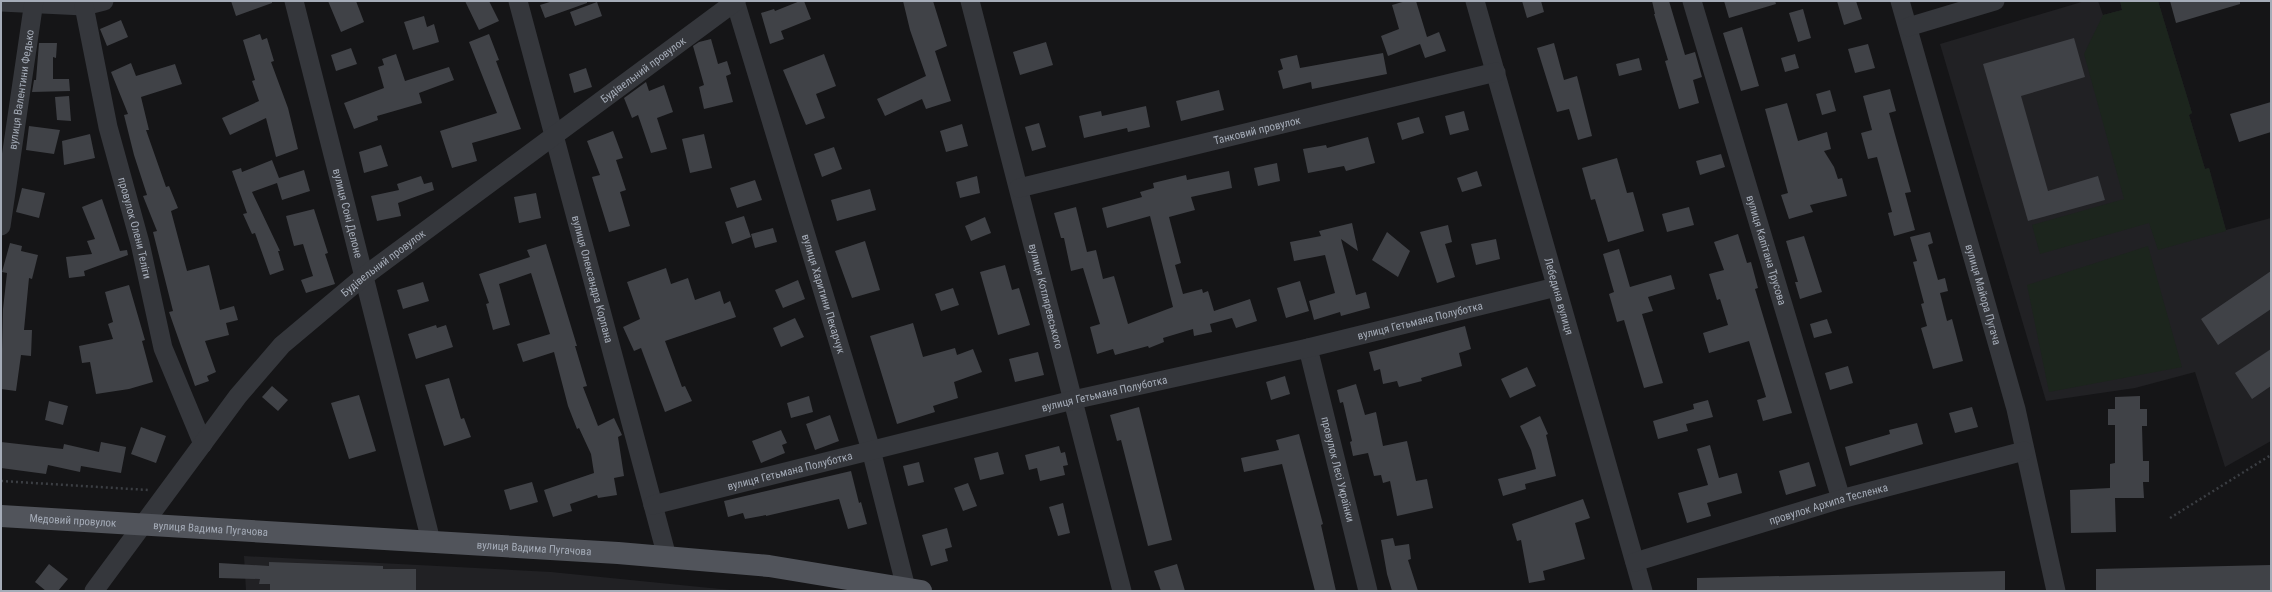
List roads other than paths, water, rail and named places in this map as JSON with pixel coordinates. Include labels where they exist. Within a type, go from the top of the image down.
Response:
[{"type":"main road","name":"Медовий провулок","points":[[1,516],[145,524]]},
{"type":"main road","name":"вулиця Вадима Пугачова","points":[[145,524],[667,557],[769,566],[914,590]]},
{"type":"street","points":[[1,2],[84,6],[104,1]]},
{"type":"street","name":"вулиця Соні Делоне","points":[[294,1],[431,541]]},
{"type":"street","name":"вулиця Олександра Корпана","points":[[518,1],[667,557]]},
{"type":"street","name":"Будівельний провулок","points":[[94,591],[107,583],[145,524],[238,396],[282,345],[363,276],[736,1]]},
{"type":"street","name":"вулиця Харитини Пекарчук","points":[[736,1],[914,590]]},
{"type":"street","name":"вулиця Котляревського","points":[[970,1],[1122,591]]},
{"type":"street","name":"Лебедина вулиця","points":[[1475,1],[1643,591]]},
{"type":"street","name":"вулиця Капітана Трусова","points":[[1692,1],[1841,499]]},
{"type":"street","name":"вулиця Майора Пугача","points":[[1900,1],[2016,409],[2024,451],[2056,591]]},
{"type":"street","points":[[1908,27],[1995,1]]},
{"type":"street","name":"вулиця Валентини Федько","points":[[1,226],[3,201],[34,3]]},
{"type":"street","name":"провулок Олени Теліги","points":[[84,6],[108,126],[140,243],[163,348],[203,444]]},
{"type":"street","name":"Танковий провулок","points":[[1019,188],[1496,72]]},
{"type":"street","name":"вулиця Гетьмана Полуботка","points":[[653,505],[1073,400],[1308,348],[1556,287]]},
{"type":"street","name":"провулок Лесі Українки","points":[[1308,348],[1368,591]]},
{"type":"street","name":"провулок Архипа Тесленка","points":[[1635,562],[1841,499],[2024,451]]}]
